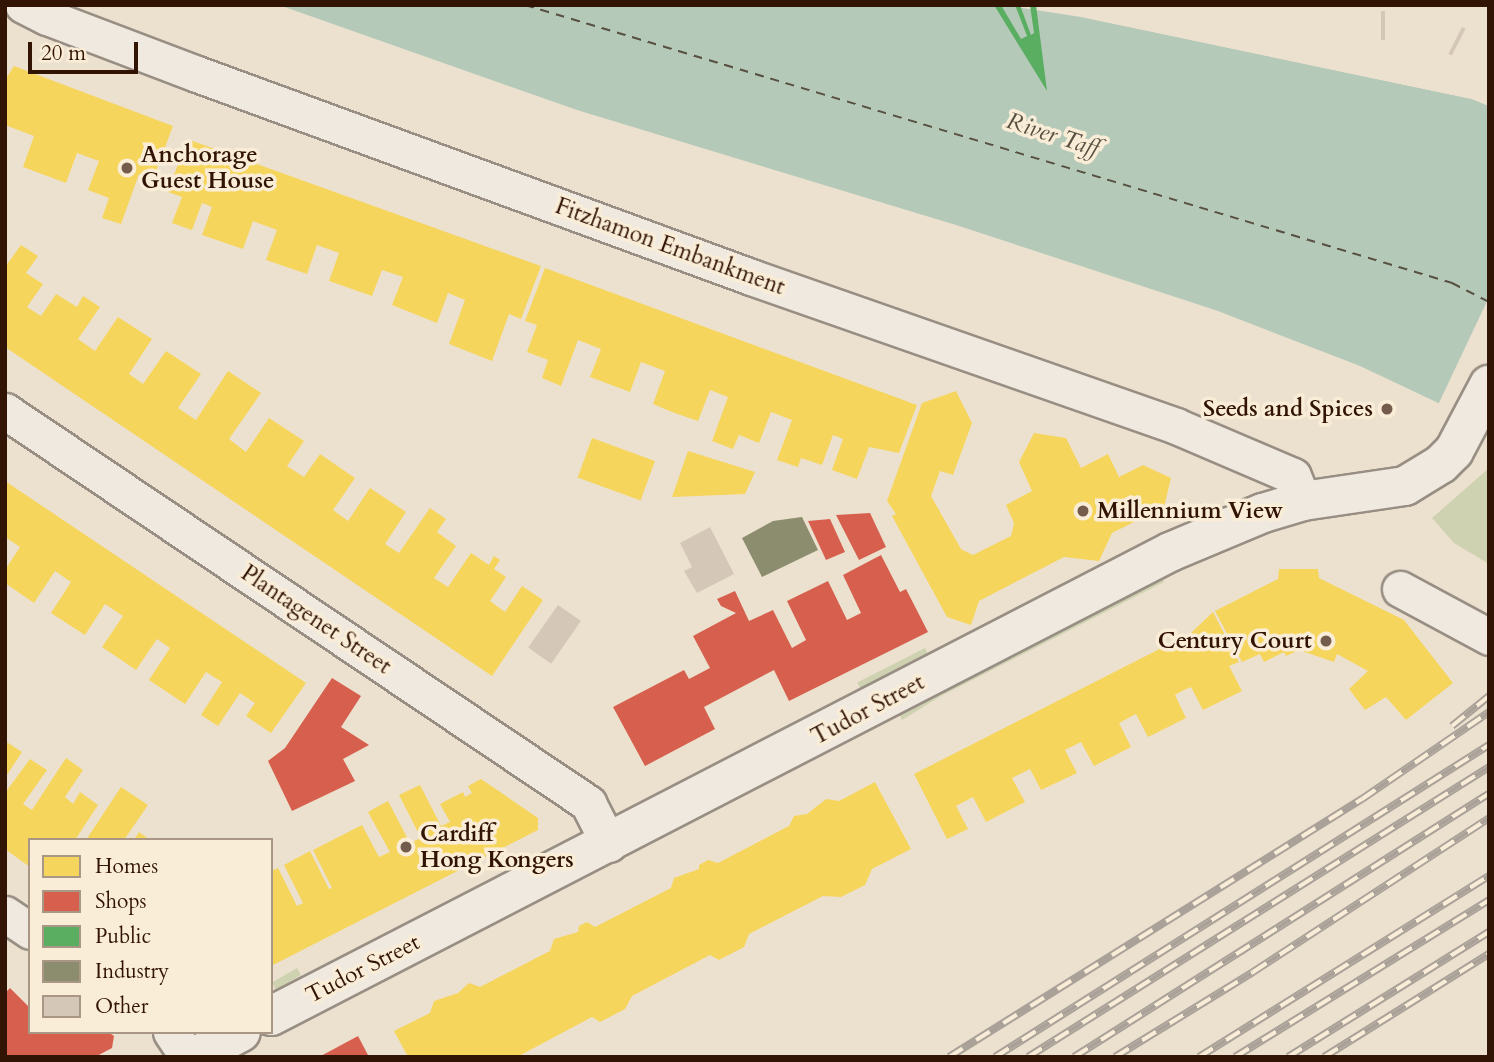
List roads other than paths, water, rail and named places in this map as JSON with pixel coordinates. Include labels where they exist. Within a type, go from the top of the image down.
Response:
[{"type":"street","name":"Fitzhamon Embankment","points":[[23,5],[47,17],[197,74],[751,277],[1176,426],[1293,477],[1303,501]]},
{"type":"street","name":"Tudor Street","points":[[273,1016],[1170,552],[1263,513],[1303,501],[1405,486],[1441,464],[1466,432],[1489,385]]},
{"type":"street","name":"Plantagenet Street","points":[[5,411],[588,803],[609,844]]},
{"type":"street","points":[[1400,589],[1489,637]]},
{"type":"street","points":[[5,914],[28,929]]},
{"type":"street","points":[[172,1034],[188,1057]]},
{"type":"street","points":[[194,1057],[237,1034]]},
{"type":"water","name":"River Taff","points":[[279,5],[1003,5],[1081,17],[1472,99],[1489,106],[1489,427],[1360,366],[1218,311],[956,225],[577,110]]},
{"type":"railway","points":[[1452,726],[1489,696]]},
{"type":"railway","points":[[949,1057],[1362,799],[1489,712]]},
{"type":"railway","points":[[995,1057],[1489,745]]},
{"type":"railway","points":[[1028,1057],[1489,767]]},
{"type":"railway","points":[[1074,1057],[1489,794]]},
{"type":"railway","points":[[1115,1057],[1253,972],[1489,818]]},
{"type":"railway","points":[[1199,1057],[1489,876]]},
{"type":"railway","points":[[1235,1057],[1489,900]]},
{"type":"railway","points":[[1288,1057],[1489,932]]},
{"type":"railway","points":[[1324,1057],[1489,954]]},
{"type":"place","name":"Anchorage Guest House","points":[[127,168]]},
{"type":"place","name":"Seeds and Spices","points":[[1387,409]]},
{"type":"place","name":"Millennium View","points":[[1083,511]]},
{"type":"place","name":"Century Court","points":[[1326,641]]},
{"type":"place","name":"Cardiff Hong Kongers","points":[[406,847]]}]
